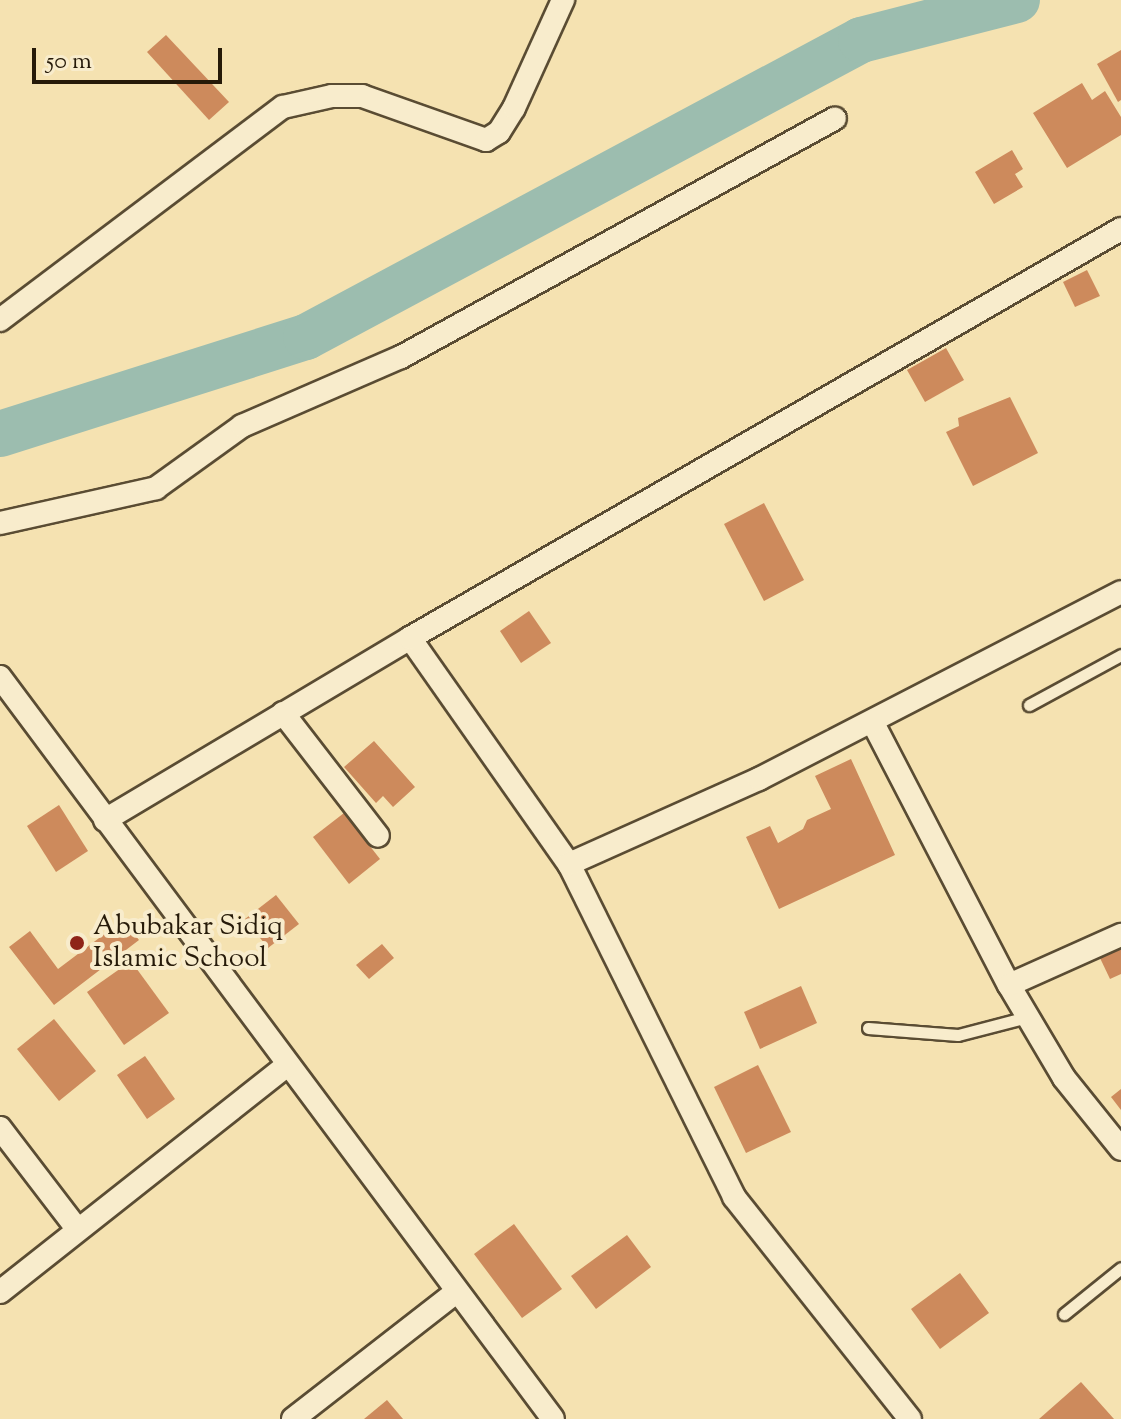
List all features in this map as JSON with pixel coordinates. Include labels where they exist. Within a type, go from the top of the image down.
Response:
[{"type":"street","points":[[0,320],[283,107],[332,96],[362,96],[486,140],[499,132],[514,108],[563,0]]},
{"type":"street","points":[[0,523],[156,488],[242,426],[401,357],[835,118]]},
{"type":"street","points":[[105,820],[410,638],[1121,229]]},
{"type":"street","points":[[569,864],[873,723],[1119,598]]},
{"type":"street","points":[[410,638],[569,864],[734,1197],[910,1419]]},
{"type":"street","points":[[0,677],[553,1419]]},
{"type":"street","points":[[283,713],[378,836]]},
{"type":"street","points":[[873,723],[1027,1017],[1064,1078],[1121,1149]]},
{"type":"street","points":[[1009,985],[1121,935]]},
{"type":"street","points":[[0,1292],[287,1065]]},
{"type":"street","points":[[0,1128],[78,1230]]},
{"type":"street","points":[[293,1419],[456,1292]]},
{"type":"lane","points":[[1029,705],[1121,655]]},
{"type":"lane","points":[[868,1028],[958,1035],[991,1031],[1027,1017]]},
{"type":"lane","points":[[1064,1314],[1121,1268]]},
{"type":"building","points":[[166,35],[229,102],[209,120],[147,52]]},
{"type":"building","points":[[1121,50],[1121,100],[1118,102],[1097,64]]},
{"type":"building","points":[[1082,83],[1092,100],[1105,91],[1121,117],[1121,135],[1067,168],[1033,113]]},
{"type":"building","points":[[1012,150],[1023,169],[1015,174],[1023,187],[994,204],[975,172]]},
{"type":"building","points":[[1087,270],[1100,296],[1075,307],[1063,282]]},
{"type":"building","points":[[946,348],[964,380],[925,402],[907,370]]},
{"type":"building","points":[[1010,397],[1038,453],[973,486],[946,432],[959,426],[958,418]]},
{"type":"building","points":[[764,503],[804,580],[764,601],[724,524]]},
{"type":"building","points":[[529,611],[551,643],[521,663],[500,631]]},
{"type":"building","points":[[374,741],[415,787],[393,807],[383,796],[376,803],[344,767]]},
{"type":"building","points":[[851,759],[895,855],[779,909],[746,837],[770,826],[778,843],[803,829],[807,820],[831,809],[815,776]]},
{"type":"building","points":[[59,805],[88,851],[56,872],[27,826]]},
{"type":"building","points":[[344,813],[380,859],[349,884],[313,837]]},
{"type":"building","points":[[276,895],[299,924],[268,948],[245,919]]},
{"type":"building","points":[[123,920],[139,940],[54,1005],[9,947],[30,931],[58,969]]},
{"type":"building","points":[[382,944],[394,958],[369,979],[356,965]]},
{"type":"building","points":[[1121,948],[1121,974],[1110,979],[1100,958]]},
{"type":"building","points":[[131,961],[169,1013],[124,1045],[87,992]]},
{"type":"building","points":[[801,986],[817,1023],[760,1049],[744,1012]]},
{"type":"building","points":[[54,1019],[96,1071],[59,1101],[17,1049]]},
{"type":"building","points":[[145,1056],[175,1099],[147,1119],[117,1075]]},
{"type":"building","points":[[758,1065],[791,1132],[746,1153],[714,1087]]},
{"type":"building","points":[[1121,1089],[1121,1110],[1111,1097]]},
{"type":"building","points":[[514,1224],[562,1289],[522,1318],[474,1254]]},
{"type":"building","points":[[627,1235],[651,1267],[596,1309],[571,1276]]},
{"type":"building","points":[[960,1273],[989,1313],[940,1349],[911,1309]]},
{"type":"building","points":[[1081,1382],[1114,1419],[1039,1419]]},
{"type":"building","points":[[387,1400],[403,1419],[364,1419]]},
{"type":"waterway","points":[[0,434],[306,337],[861,40],[1017,0]]},
{"type":"place","name":"Abubakar Sidiq Islamic School","points":[[77,943]]}]
